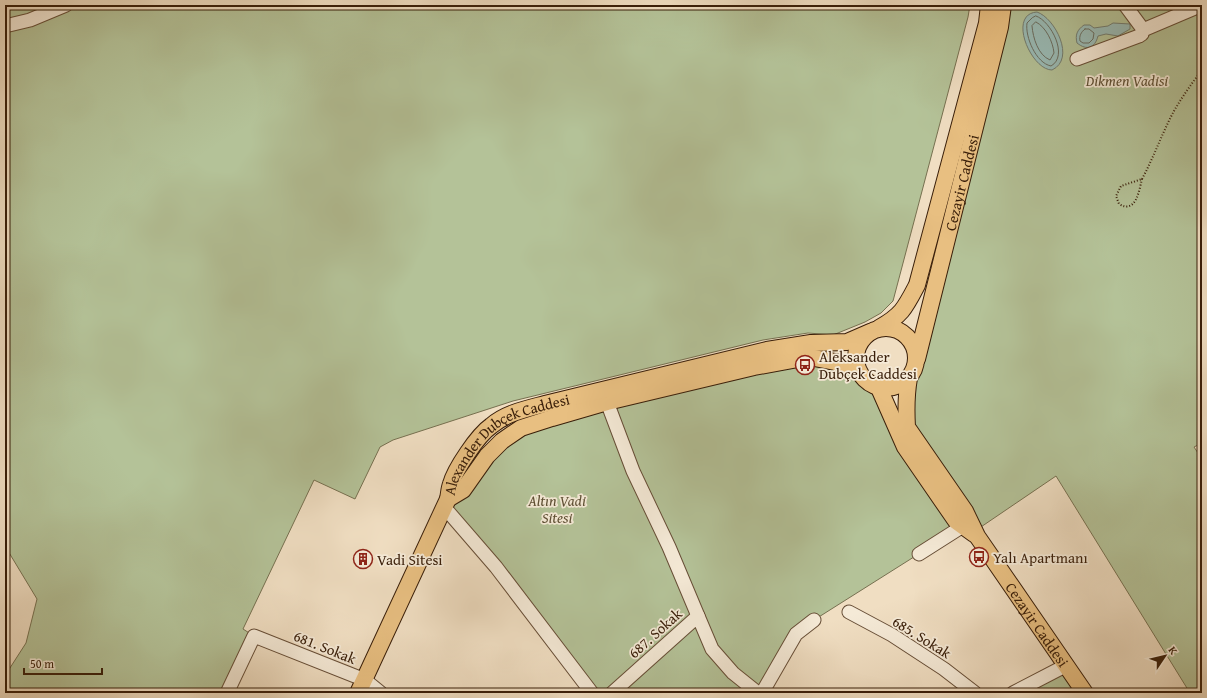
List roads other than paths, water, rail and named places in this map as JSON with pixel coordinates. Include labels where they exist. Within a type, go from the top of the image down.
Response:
[{"type":"main road","name":"Cezayir Caddesi","points":[[875,330],[895,319],[906,306],[917,285],[987,23],[989,5]]},
{"type":"main road","name":"Cezayir Caddesi","points":[[917,359],[1000,27],[1004,5]]},
{"type":"main road","points":[[894,329],[907,335],[913,343],[917,359],[914,372],[909,378],[899,386],[889,389],[879,388],[869,384],[862,377],[857,368],[855,358],[857,348],[862,339],[875,330],[894,329]]},
{"type":"main road","name":"Alexander Dubçek Caddesi","points":[[447,504],[451,484],[460,464],[472,446],[490,426],[517,411],[767,350],[811,343],[847,342],[875,330]]},
{"type":"main road","name":"Alexander Dubçek Caddesi","points":[[447,504],[463,490],[487,456],[502,441],[520,428],[607,402],[754,367],[809,357],[857,368]]},
{"type":"main road","name":"Cezayir Caddesi","points":[[909,378],[906,392],[907,427],[917,452],[961,519],[977,536],[1085,693]]},
{"type":"main road","name":"Cezayir Caddesi","points":[[879,388],[906,447],[917,452]]},
{"type":"main road","points":[[362,687],[447,504]]},
{"type":"street","points":[[5,26],[30,20],[66,5]]},
{"type":"street","points":[[1125,5],[1143,30]]},
{"type":"street","points":[[1077,59],[1139,36],[1143,30],[1202,5]]},
{"type":"street","points":[[607,402],[633,470],[669,547],[698,616]]},
{"type":"street","points":[[447,504],[592,693]]},
{"type":"street","points":[[919,554],[961,519]]},
{"type":"street","name":"685. Sokak","points":[[849,612],[898,639],[944,669],[975,693]]},
{"type":"street","name":"687. Sokak","points":[[612,693],[698,616],[712,649],[734,673],[758,693]]},
{"type":"street","points":[[762,693],[796,634],[814,620]]},
{"type":"street","name":"681. Sokak","points":[[227,693],[254,636],[362,687],[380,693]]},
{"type":"street","points":[[1013,693],[1065,666]]},
{"type":"water","points":[[1037,12],[1044,16],[1056,30],[1063,48],[1059,65],[1052,70],[1044,68],[1037,61],[1025,42],[1023,31],[1024,22],[1028,15]]},
{"type":"water","points":[[1113,23],[1130,24],[1130,29],[1118,36],[1106,34],[1098,36],[1093,46],[1090,47],[1084,47],[1077,43],[1077,33],[1084,25],[1090,25],[1094,28],[1108,26]]},
{"type":"place","name":"Aleksander Dubçek Caddesi","points":[[805,365]]},
{"type":"place","name":"Yalı Apartmanı","points":[[979,557]]},
{"type":"place","name":"Vadi Sitesi","points":[[363,559]]},
{"type":"park label","name":"Dikmen Vadisi","points":[[1127,80]]},
{"type":"park label","name":"Altın Vadi Sitesi","points":[[557,508]]}]
